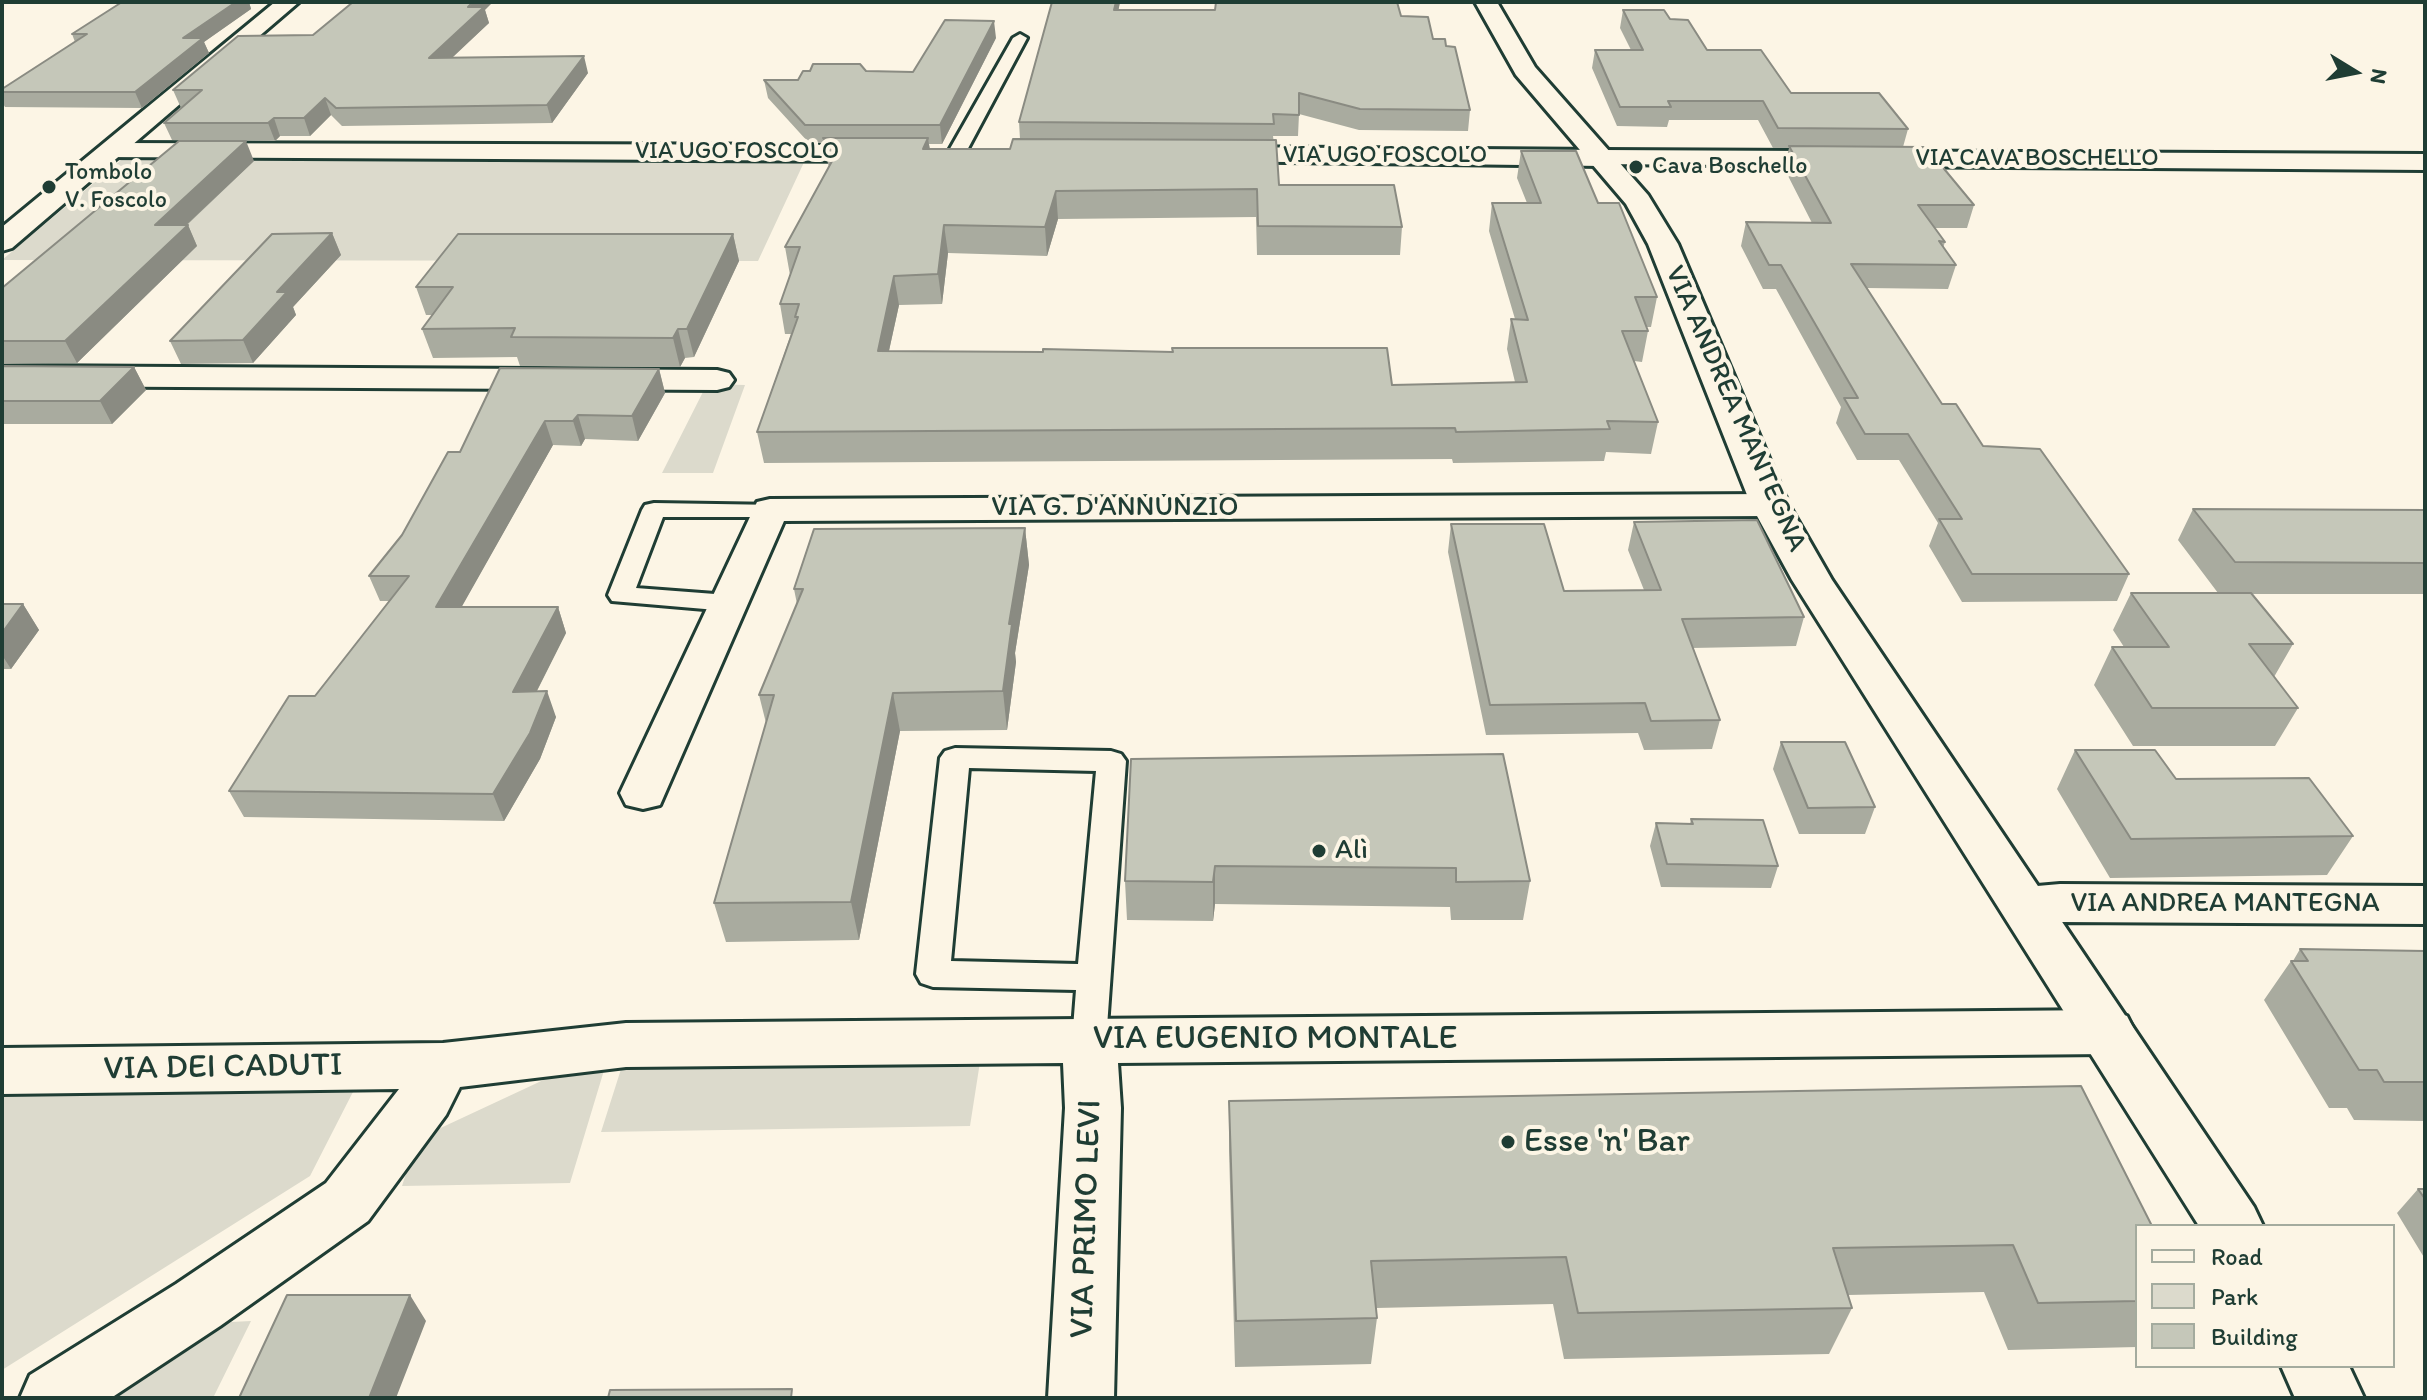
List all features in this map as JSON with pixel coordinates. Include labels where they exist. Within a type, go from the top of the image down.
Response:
[{"type":"street","points":[[2,242],[14,222],[112,151],[288,2]]},
{"type":"street","name":"VIA ANDREA MANTEGNA","points":[[1486,2],[1525,70],[1638,201],[1663,244],[1770,505],[1812,580],[2232,1224]]},
{"type":"street","name":"VIA UGO FOSCOLO","points":[[112,151],[987,154]]},
{"type":"street","name":"VIA UGO FOSCOLO","points":[[1189,155],[1602,158]]},
{"type":"street","name":"VIA CAVA BOSCHELLO","points":[[1602,158],[2425,162]]},
{"type":"street","points":[[2,376],[717,380]]},
{"type":"street","name":"VIA G. D'ANNUNZIO","points":[[770,510],[1770,505]]},
{"type":"street","points":[[643,793],[770,510]]},
{"type":"street","name":"VIA ANDREA MANTEGNA","points":[[2026,906],[2060,903],[2425,905]]},
{"type":"street","name":"VIA EUGENIO MONTALE","points":[[443,1066],[626,1045],[2108,1032]]},
{"type":"street","name":"VIA PRIMO LEVI","points":[[1081,1398],[1093,1108],[1089,1041]]},
{"type":"street","points":[[53,1398],[198,1305],[347,1202],[426,1098],[443,1066]]},
{"type":"street","name":"VIA DEI CADUTI","points":[[2,1071],[443,1066]]},
{"type":"street","points":[[2314,1368],[2331,1398]]},
{"type":"lane","points":[[956,154],[1020,38]]},
{"type":"lane","points":[[728,603],[621,595],[654,510],[770,510]]},
{"type":"lane","points":[[1089,1041],[1111,761],[955,758],[933,974],[1093,977]]},
{"type":"green space","points":[[142,156],[806,158],[758,261],[2,260],[121,160]]},
{"type":"green space","points":[[707,384],[745,385],[713,473],[662,473]]},
{"type":"green space","points":[[980,1062],[970,1126],[601,1132],[622,1066]]},
{"type":"green space","points":[[605,1067],[570,1183],[402,1186],[417,1139],[552,1076]]},
{"type":"green space","points":[[2,1088],[355,1088],[310,1176],[2,1370]]},
{"type":"green space","points":[[251,1321],[213,1398],[116,1398],[231,1322]]},
{"type":"building","points":[[122,2],[236,2],[183,38],[203,38],[135,92],[2,92],[2,89],[87,34],[72,34]]},
{"type":"building","points":[[353,2],[473,2],[468,7],[484,7],[429,58],[584,56],[547,105],[336,108],[325,98],[304,118],[274,118],[268,123],[164,123],[202,90],[173,90],[238,36],[313,35]]},
{"type":"building","points":[[1052,2],[1116,2],[1114,10],[1215,10],[1216,2],[1397,2],[1401,16],[1428,17],[1433,39],[1445,39],[1446,46],[1455,47],[1470,110],[1360,109],[1299,93],[1299,115],[1273,114],[1274,124],[1019,122]]},
{"type":"building","points":[[1623,10],[1664,10],[1670,19],[1688,20],[1707,50],[1761,50],[1791,93],[1879,93],[1908,129],[1778,128],[1763,101],[1668,101],[1671,107],[1620,107],[1595,50],[1643,50]]},
{"type":"building","points":[[945,20],[994,21],[940,125],[805,125],[764,80],[798,80],[803,71],[810,71],[813,64],[860,64],[866,71],[913,72]]},
{"type":"building","points":[[823,138],[928,138],[923,149],[1010,149],[1013,139],[1276,140],[1279,185],[1394,185],[1402,227],[1258,226],[1257,189],[1056,191],[1045,227],[944,225],[938,274],[894,276],[878,351],[1043,352],[1043,349],[1173,352],[1172,348],[1387,348],[1392,385],[1527,382],[1511,319],[1528,320],[1492,203],[1541,203],[1521,151],[1576,151],[1598,203],[1619,203],[1657,297],[1635,297],[1648,331],[1622,331],[1658,422],[1607,421],[1610,429],[1456,432],[1455,428],[757,432],[798,317],[795,317],[799,304],[780,304],[800,247],[785,247],[837,152]]},
{"type":"building","points":[[179,141],[246,141],[155,225],[188,225],[65,341],[2,341],[2,288]]},
{"type":"building","points":[[1789,146],[1926,147],[1974,205],[1918,205],[1945,242],[1939,241],[1956,265],[1851,264],[1942,404],[1956,404],[1983,446],[2040,449],[2129,574],[1972,574],[1939,519],[1962,519],[1908,434],[1865,434],[1844,398],[1858,398],[1781,265],[1769,265],[1746,222],[1831,223]]},
{"type":"building","points":[[332,233],[277,292],[287,292],[243,340],[170,341],[272,234]]},
{"type":"building","points":[[458,234],[733,234],[687,329],[678,329],[673,338],[511,337],[515,328],[422,329],[453,287],[416,287]]},
{"type":"building","points":[[2,366],[134,367],[100,401],[2,401]]},
{"type":"building","points":[[500,368],[659,369],[632,416],[578,415],[573,421],[545,421],[436,607],[558,607],[513,692],[547,691],[530,733],[493,794],[229,791],[289,696],[315,696],[409,576],[369,576],[402,535],[448,452],[460,452]]},
{"type":"building","points":[[2193,509],[2425,510],[2425,563],[2235,562]]},
{"type":"building","points":[[1757,520],[1804,617],[1682,619],[1720,720],[1651,721],[1645,703],[1490,705],[1451,524],[1544,524],[1564,591],[1661,590],[1634,522]]},
{"type":"building","points":[[1025,528],[1009,624],[1012,624],[1003,691],[893,693],[851,902],[714,903],[774,695],[759,695],[803,589],[794,589],[814,529]]},
{"type":"building","points":[[2131,593],[2251,593],[2293,644],[2249,644],[2298,708],[2152,708],[2112,647],[2169,647]]},
{"type":"building","points":[[2,604],[23,604],[2,633]]},
{"type":"building","points":[[1781,742],[1845,742],[1875,807],[1808,808]]},
{"type":"building","points":[[2075,750],[2155,750],[2176,779],[2309,778],[2353,836],[2131,839]]},
{"type":"building","name":"Alì","points":[[1503,754],[1530,881],[1456,882],[1456,868],[1215,866],[1213,882],[1125,881],[1131,759]]},
{"type":"building","points":[[1691,819],[1763,820],[1778,866],[1667,864],[1656,823],[1693,824]]},
{"type":"building","points":[[2300,949],[2425,951],[2425,1082],[2384,1082],[2377,1070],[2359,1070],[2291,961],[2308,961]]},
{"type":"building","points":[[2081,1086],[2151,1224],[2135,1224],[2135,1301],[2038,1303],[2013,1245],[1833,1248],[1852,1308],[1578,1313],[1566,1257],[1371,1261],[1377,1318],[1236,1321],[1229,1101]]},
{"type":"building","points":[[287,1295],[410,1295],[369,1398],[239,1398]]},
{"type":"building","points":[[792,1389],[791,1398],[608,1398],[610,1390]]},
{"type":"place","name":"Cava Boschello","points":[[1636,167]]},
{"type":"place","name":"Tombolo V. Foscolo","points":[[49,187]]},
{"type":"place","name":"Alì","points":[[1319,851]]},
{"type":"place","name":"Esse 'n' Bar","points":[[1508,1142]]}]
